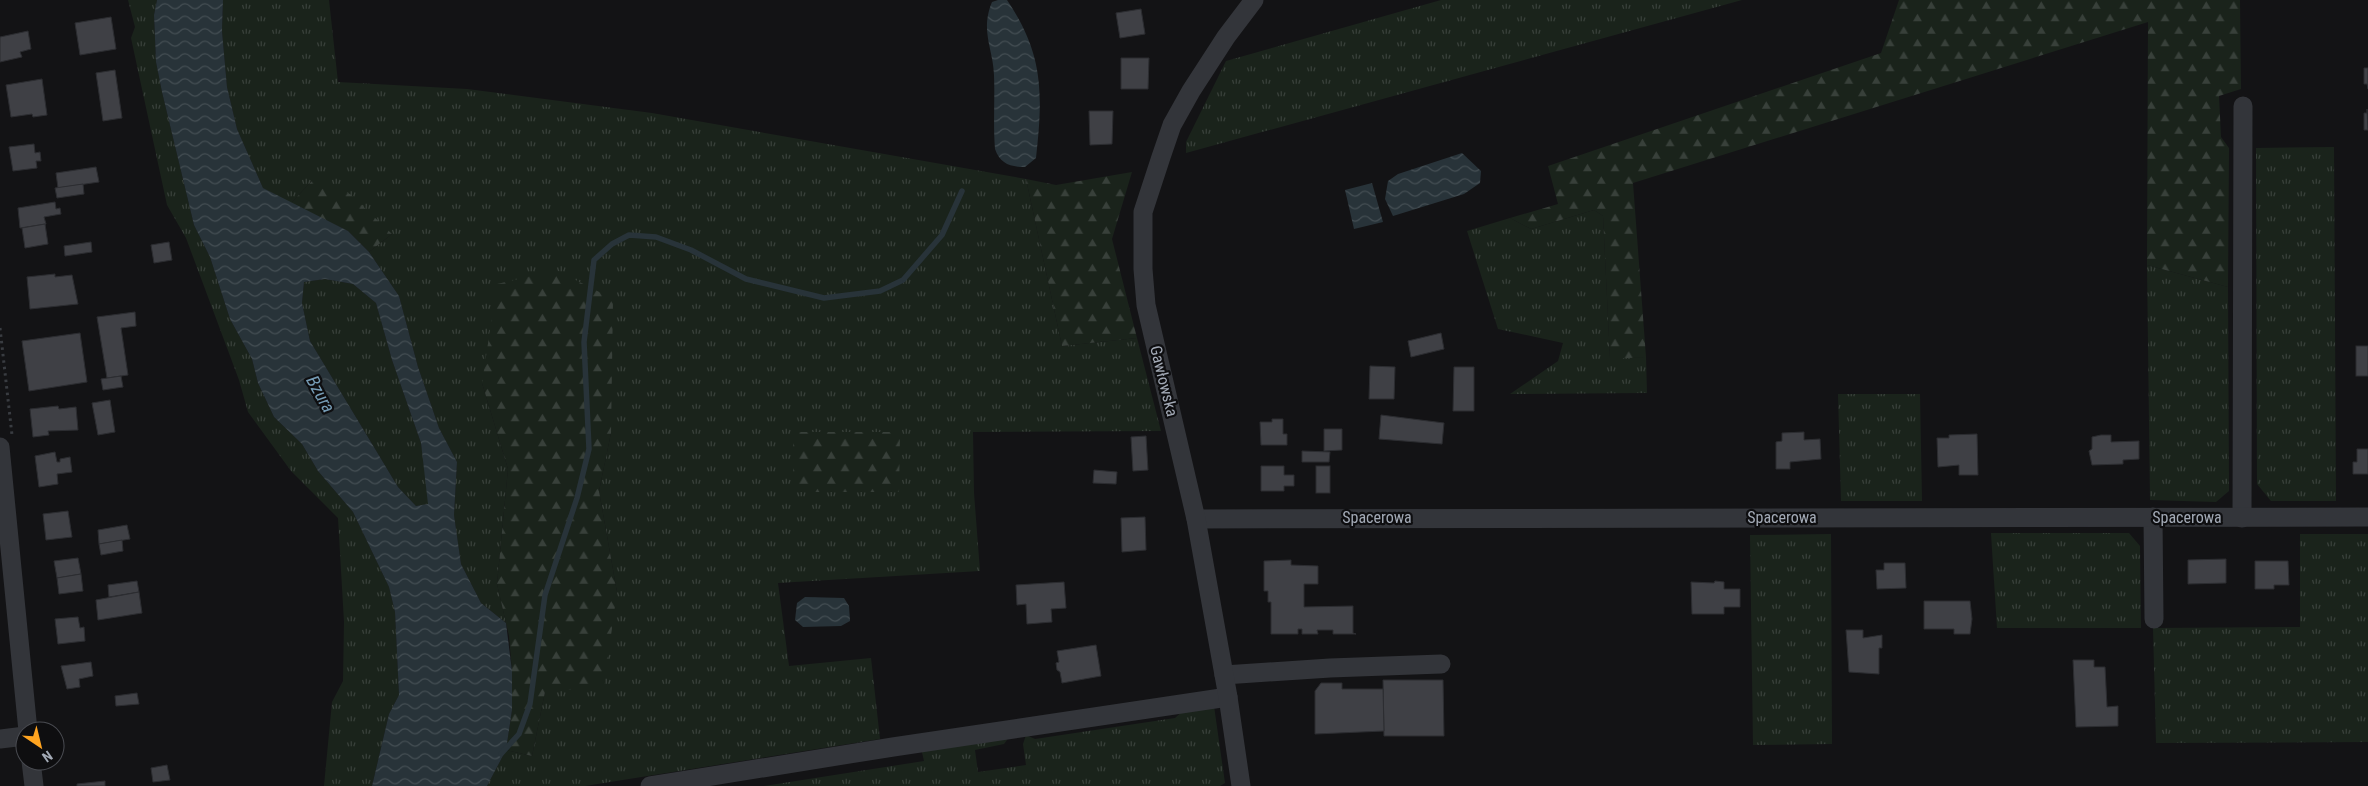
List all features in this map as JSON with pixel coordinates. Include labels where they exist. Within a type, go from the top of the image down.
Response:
[{"type":"street","name":"Gawłowska","points":[[1241,786],[1228,697],[1196,519],[1146,305],[1143,269],[1143,212],[1172,125],[1226,36],[1254,0]]},
{"type":"street","points":[[2242,106],[2242,518]]},
{"type":"street","points":[[0,447],[27,721]]},
{"type":"street","points":[[2153,517],[2154,619]]},
{"type":"street","name":"Spacerowa","points":[[1196,519],[2368,517]]},
{"type":"street","points":[[1224,675],[1330,668],[1441,664]]},
{"type":"street","points":[[650,786],[893,747],[1228,697]]},
{"type":"street","points":[[0,738],[15,737]]},
{"type":"street","points":[[33,771],[34,786]]},
{"type":"path","points":[[0,377],[6,377]]},
{"type":"green space","points":[[128,0],[157,0],[154,15],[156,62],[194,225],[210,257],[230,319],[252,359],[258,383],[274,417],[302,444],[318,471],[353,512],[389,587],[395,612],[399,695],[389,714],[372,786],[324,786],[332,702],[343,681],[344,622],[338,518],[291,471],[248,412],[239,380],[186,238],[167,205],[131,38],[135,27]]},
{"type":"green space","points":[[223,0],[329,0],[338,82],[467,89],[652,113],[1026,179],[1062,346],[1137,338],[1161,431],[973,432],[974,493],[980,571],[778,583],[789,666],[871,658],[880,739],[585,786],[487,786],[506,750],[532,756],[545,692],[617,592],[599,491],[611,433],[482,383],[508,469],[497,584],[506,623],[481,603],[461,564],[454,515],[457,462],[439,428],[418,367],[399,296],[369,252],[392,234],[312,181],[291,203],[263,188],[237,129],[227,87],[222,31]]},
{"type":"green space","points":[[1441,0],[1742,0],[1186,153],[1186,142],[1226,61]]},
{"type":"green space","points":[[1899,0],[2240,0],[2241,89],[2219,96],[2221,137],[2229,148],[2228,287],[2147,265],[2148,22],[1633,183],[1646,357],[1610,359],[1603,216],[1594,210],[1531,229],[1510,218],[1558,204],[1548,166],[1881,53]]},
{"type":"green space","points":[[2334,147],[2336,501],[2271,501],[2257,484],[2256,148]]},
{"type":"green space","points":[[1132,172],[1112,239],[1137,338],[1062,346],[1026,179],[1056,185]]},
{"type":"green space","points":[[312,181],[350,194],[392,234],[369,252],[348,231],[291,203]]},
{"type":"green space","points":[[1594,210],[1603,216],[1610,358],[1646,357],[1647,393],[1510,394],[1558,361],[1563,343],[1498,329],[1467,231],[1510,218],[1531,229]]},
{"type":"green space","points":[[2147,265],[2228,287],[2229,491],[2216,502],[2150,500]]},
{"type":"green space","points":[[556,270],[613,299],[611,433],[599,491],[617,592],[604,686],[545,692],[532,756],[506,750],[512,710],[512,671],[509,636],[497,584],[508,469],[482,383],[497,284]]},
{"type":"green space","points":[[325,279],[353,284],[376,303],[392,360],[421,443],[429,504],[416,506],[398,487],[310,341],[302,303],[304,282]]},
{"type":"green space","points":[[1838,394],[1920,394],[1922,501],[1841,501]]},
{"type":"green space","points":[[793,432],[900,432],[899,492],[793,492]]},
{"type":"green space","points":[[1991,533],[2129,533],[2140,546],[2141,628],[1997,628]]},
{"type":"green space","points":[[1831,534],[1832,744],[1753,745],[1750,535]]},
{"type":"green space","points":[[2300,534],[2368,534],[2368,742],[2156,743],[2153,628],[2300,627]]},
{"type":"green space","points":[[1214,706],[1225,783],[1220,786],[764,786],[924,761],[921,748],[1003,735],[1007,740],[1004,744],[975,750],[978,772],[1026,765],[1023,744],[1026,735],[1035,739],[1175,718],[1186,708]]},
{"type":"water","name":"Bzura","points":[[157,0],[223,0],[222,31],[227,87],[237,129],[263,188],[348,231],[369,252],[399,296],[418,367],[439,428],[457,462],[454,515],[461,564],[481,603],[506,623],[512,671],[512,710],[506,750],[487,786],[372,786],[389,714],[399,695],[395,612],[389,587],[353,512],[318,471],[302,444],[274,417],[258,383],[252,359],[230,319],[210,257],[194,225],[156,62],[154,15]],"holes":[[[325,279],[353,284],[376,303],[392,360],[421,443],[428,504],[416,506],[398,487],[310,341],[302,303],[304,282]]]},
{"type":"water","points":[[1007,0],[1019,20],[1028,39],[1038,76],[1040,114],[1036,158],[1025,167],[1007,164],[1000,158],[995,149],[994,75],[987,22],[992,2]]},
{"type":"water","points":[[1462,153],[1481,171],[1480,183],[1464,194],[1393,216],[1385,199],[1388,181],[1398,174]]},
{"type":"water","points":[[1372,183],[1383,222],[1354,229],[1345,190]]},
{"type":"water","points":[[805,597],[844,598],[849,606],[850,621],[841,626],[803,627],[795,620],[797,603]]},
{"type":"building","points":[[1141,9],[1145,34],[1120,38],[1116,13]]},
{"type":"building","points":[[111,17],[116,49],[80,55],[75,23]]},
{"type":"building","points":[[28,31],[31,49],[20,52],[22,57],[0,62],[0,37]]},
{"type":"building","points":[[1121,58],[1149,58],[1148,89],[1121,89]]},
{"type":"building","points":[[2364,68],[2368,68],[2368,89],[2367,84],[2364,84]]},
{"type":"building","points":[[115,70],[122,118],[103,121],[96,73]]},
{"type":"building","points":[[42,79],[47,115],[33,117],[32,114],[11,117],[6,85]]},
{"type":"building","points":[[2367,109],[2368,130],[2364,130],[2364,113],[2367,113]]},
{"type":"building","points":[[1089,111],[1113,111],[1112,144],[1090,145]]},
{"type":"building","points":[[34,144],[35,153],[40,152],[41,161],[36,161],[37,168],[13,171],[9,147]]},
{"type":"building","points":[[96,167],[99,182],[58,188],[56,173]]},
{"type":"building","points":[[83,184],[84,194],[57,198],[55,188]]},
{"type":"building","points":[[55,202],[56,209],[60,208],[61,214],[44,217],[46,224],[20,228],[18,208]]},
{"type":"building","points":[[45,224],[48,244],[25,248],[22,228]]},
{"type":"building","points":[[91,242],[92,252],[65,256],[64,246]]},
{"type":"building","points":[[169,242],[172,260],[154,263],[151,245]]},
{"type":"building","points":[[55,274],[55,277],[72,275],[78,304],[30,309],[27,277]]},
{"type":"building","points":[[135,312],[136,326],[121,328],[128,375],[107,378],[97,317]]},
{"type":"building","points":[[80,333],[87,382],[29,391],[22,341]]},
{"type":"building","points":[[1441,333],[1444,349],[1411,357],[1408,341]]},
{"type":"building","points":[[2356,346],[2368,346],[2368,376],[2356,376]]},
{"type":"building","points":[[1370,366],[1395,367],[1394,399],[1369,399]]},
{"type":"building","points":[[1454,367],[1474,367],[1474,411],[1453,411]]},
{"type":"building","points":[[121,376],[123,387],[103,390],[101,379]]},
{"type":"building","points":[[110,400],[115,432],[98,435],[92,403]]},
{"type":"building","points":[[58,406],[59,409],[76,407],[78,430],[48,431],[49,435],[33,437],[30,409]]},
{"type":"building","points":[[1381,415],[1444,423],[1442,444],[1379,439]]},
{"type":"building","points":[[1272,419],[1283,419],[1283,434],[1287,434],[1287,445],[1261,445],[1260,422],[1272,422]]},
{"type":"building","points":[[1324,429],[1342,429],[1342,450],[1324,451]]},
{"type":"building","points":[[1804,432],[1804,440],[1820,439],[1821,459],[1790,462],[1790,469],[1776,469],[1776,442],[1782,441],[1782,433]]},
{"type":"building","points":[[1977,434],[1978,475],[1959,475],[1959,465],[1938,467],[1937,438],[1949,438],[1949,435]]},
{"type":"building","points":[[2111,435],[2111,442],[2139,441],[2139,459],[2123,460],[2123,464],[2092,465],[2089,451],[2092,449],[2092,437]]},
{"type":"building","points":[[1146,436],[1148,470],[1133,471],[1131,437]]},
{"type":"building","points":[[2357,449],[2368,449],[2368,474],[2353,474],[2353,462],[2357,462]]},
{"type":"building","points":[[1302,451],[1330,452],[1329,462],[1302,462]]},
{"type":"building","points":[[55,452],[57,462],[60,462],[60,459],[70,457],[72,472],[57,474],[58,484],[39,487],[35,456]]},
{"type":"building","points":[[1261,466],[1284,466],[1284,475],[1294,475],[1294,486],[1284,486],[1284,491],[1261,491]]},
{"type":"building","points":[[1316,466],[1330,466],[1330,493],[1316,493]]},
{"type":"building","points":[[1094,470],[1117,472],[1116,484],[1093,483]]},
{"type":"building","points":[[68,511],[72,537],[46,540],[43,514]]},
{"type":"building","points":[[1145,517],[1146,550],[1122,552],[1121,518]]},
{"type":"building","points":[[127,525],[130,539],[99,544],[98,530]]},
{"type":"building","points":[[122,540],[123,551],[101,555],[99,544]]},
{"type":"building","points":[[78,558],[81,574],[57,578],[54,561]]},
{"type":"building","points":[[2226,559],[2226,583],[2188,584],[2188,560]]},
{"type":"building","points":[[1291,560],[1291,565],[1318,566],[1318,584],[1304,584],[1304,607],[1353,606],[1353,633],[1356,634],[1333,634],[1333,630],[1317,630],[1318,634],[1302,634],[1302,629],[1298,629],[1298,634],[1271,634],[1271,602],[1268,602],[1268,591],[1264,591],[1264,561]]},
{"type":"building","points":[[2255,561],[2288,561],[2289,585],[2274,585],[2274,589],[2255,589]]},
{"type":"building","points":[[1884,563],[1905,563],[1906,588],[1877,589],[1876,570],[1884,570]]},
{"type":"building","points":[[81,574],[83,591],[59,594],[57,578]]},
{"type":"building","points":[[137,581],[139,592],[109,597],[108,585]]},
{"type":"building","points":[[1715,581],[1724,582],[1724,589],[1740,589],[1740,607],[1724,607],[1724,614],[1692,614],[1691,582],[1714,583]]},
{"type":"building","points":[[1064,582],[1066,608],[1051,609],[1052,622],[1027,624],[1026,604],[1017,605],[1016,585]]},
{"type":"building","points":[[139,592],[142,613],[98,620],[96,600]]},
{"type":"building","points":[[1924,601],[1970,601],[1972,619],[1970,634],[1954,634],[1954,629],[1924,629]]},
{"type":"building","points":[[78,617],[80,628],[84,627],[85,641],[58,644],[55,619]]},
{"type":"building","points":[[1846,630],[1863,630],[1863,638],[1882,635],[1882,648],[1879,648],[1879,674],[1849,672]]},
{"type":"building","points":[[1096,645],[1101,676],[1062,683],[1060,672],[1057,670],[1056,663],[1059,662],[1057,651]]},
{"type":"building","points":[[2073,660],[2094,660],[2094,667],[2105,667],[2107,707],[2118,706],[2118,726],[2076,727]]},
{"type":"building","points":[[91,662],[93,676],[79,679],[80,687],[67,689],[61,666]]},
{"type":"building","points":[[1383,680],[1443,680],[1444,736],[1384,736]]},
{"type":"building","points":[[1321,683],[1342,683],[1342,689],[1383,689],[1384,731],[1315,734],[1315,691]]},
{"type":"building","points":[[137,693],[139,704],[116,706],[115,696]]},
{"type":"building","points":[[167,765],[170,780],[153,782],[151,768]]},
{"type":"building","points":[[105,781],[105,786],[77,786],[77,784]]},
{"type":"waterway","points":[[501,754],[519,734],[530,704],[545,595],[577,498],[589,449],[584,342],[594,260],[612,244],[629,235],[656,237],[691,250],[746,279],[824,298],[880,291],[903,280],[942,235],[962,191]]}]
